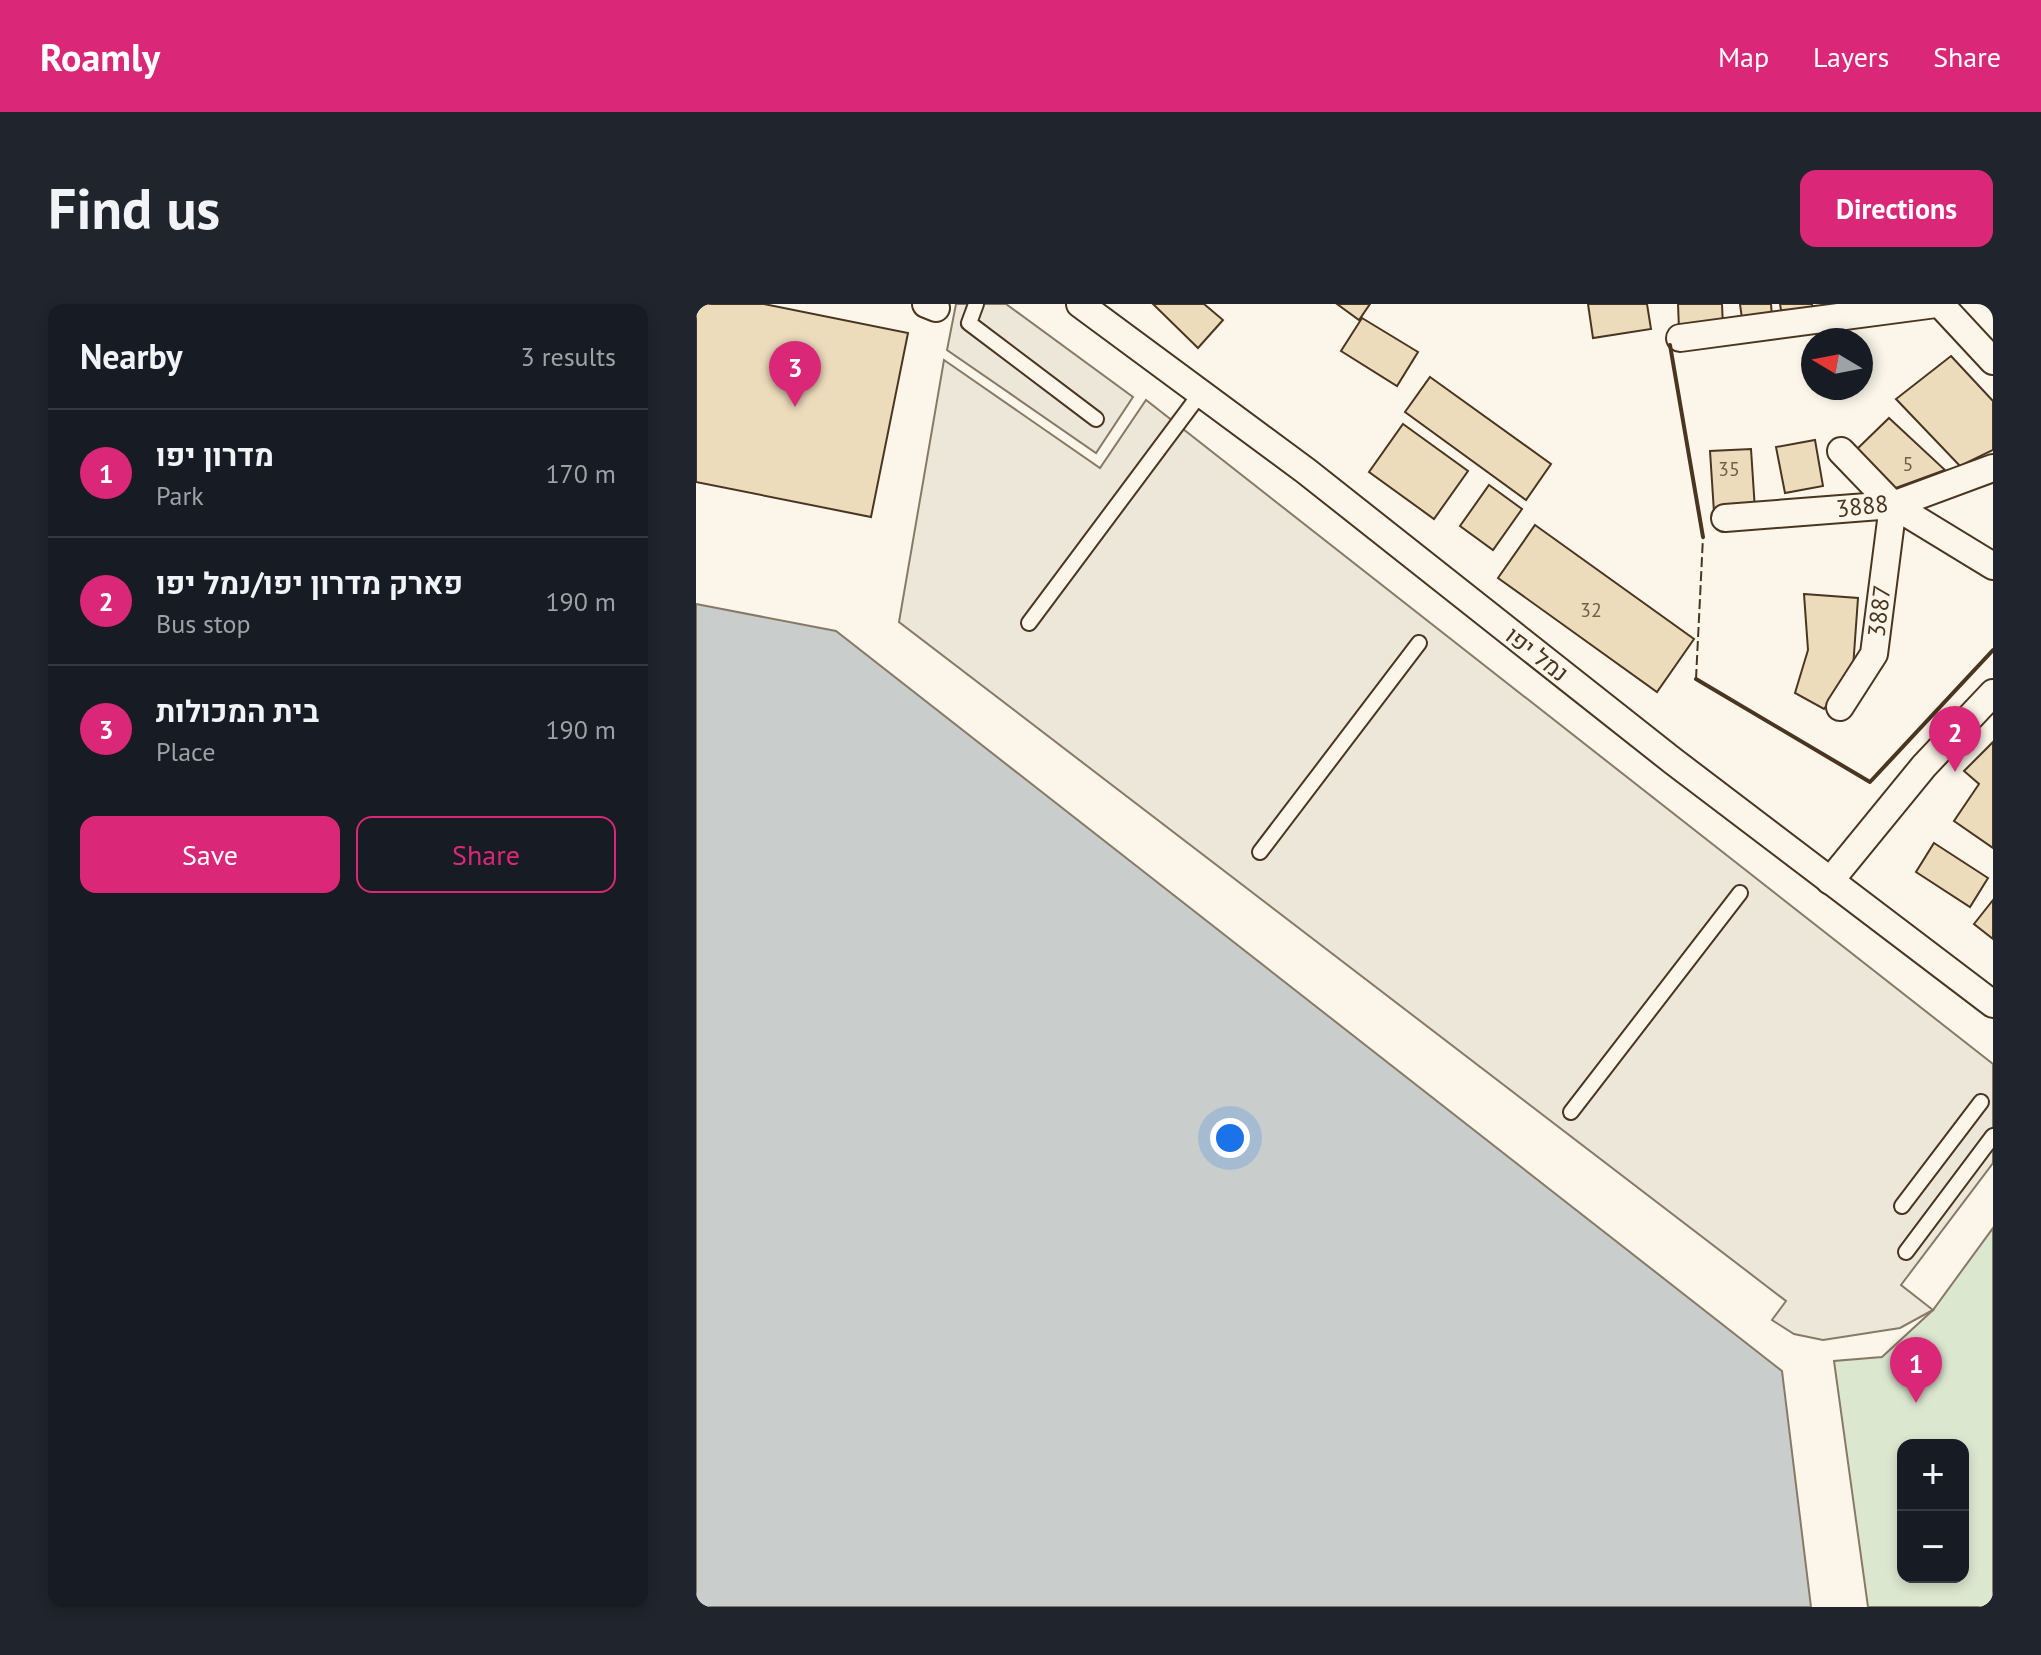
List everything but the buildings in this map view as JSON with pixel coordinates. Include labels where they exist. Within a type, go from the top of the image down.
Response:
[{"type":"street","name":"נמל יפו","points":[[1080,304],[1306,471],[1830,881],[1993,1004]]},
{"type":"street","points":[[1680,338],[1938,304],[1993,361]]},
{"type":"street","points":[[1841,451],[1893,505],[1993,566]]},
{"type":"street","name":"3888","points":[[1725,518],[1893,505],[1993,468]]},
{"type":"street","name":"3887","points":[[1840,707],[1874,654],[1893,505]]},
{"type":"street","points":[[1830,881],[1924,766],[1993,693]]},
{"type":"lane","points":[[976,304],[969,323],[1096,419]]},
{"type":"lane","points":[[1029,623],[1200,394]]},
{"type":"lane","points":[[1260,852],[1419,643]]},
{"type":"lane","points":[[1571,1112],[1740,893]]},
{"type":"lane","points":[[1902,1206],[1981,1102]]},
{"type":"lane","points":[[1906,1252],[1993,1136]]},
{"type":"green space","points":[[1993,1228],[1993,1607],[1868,1607],[1834,1361],[1882,1357],[1933,1310]]},
{"type":"shaded area","points":[[956,304],[1006,304],[1133,397],[1096,453],[947,350]]},
{"type":"shaded area","points":[[944,360],[1100,468],[1146,400],[1993,1064],[1993,1163],[1901,1285],[1933,1310],[1900,1328],[1823,1340],[1794,1334],[1772,1320],[1786,1301],[899,622]]},
{"type":"shaded area","points":[[696,604],[836,631],[1782,1371],[1811,1607],[696,1607]]},
{"type":"fence","points":[[1696,679],[1703,537]]},
{"type":"wall","points":[[1670,345],[1703,537]]},
{"type":"wall","points":[[1696,679],[1870,782],[1993,650]]},
{"type":"place","name":"בית המכולות","points":[[795,407]]},
{"type":"place","name":"פארק מדרון יפו/נמל יפו","points":[[1955,772]]},
{"type":"place","name":"מדרון יפו","points":[[1916,1403]]}]
